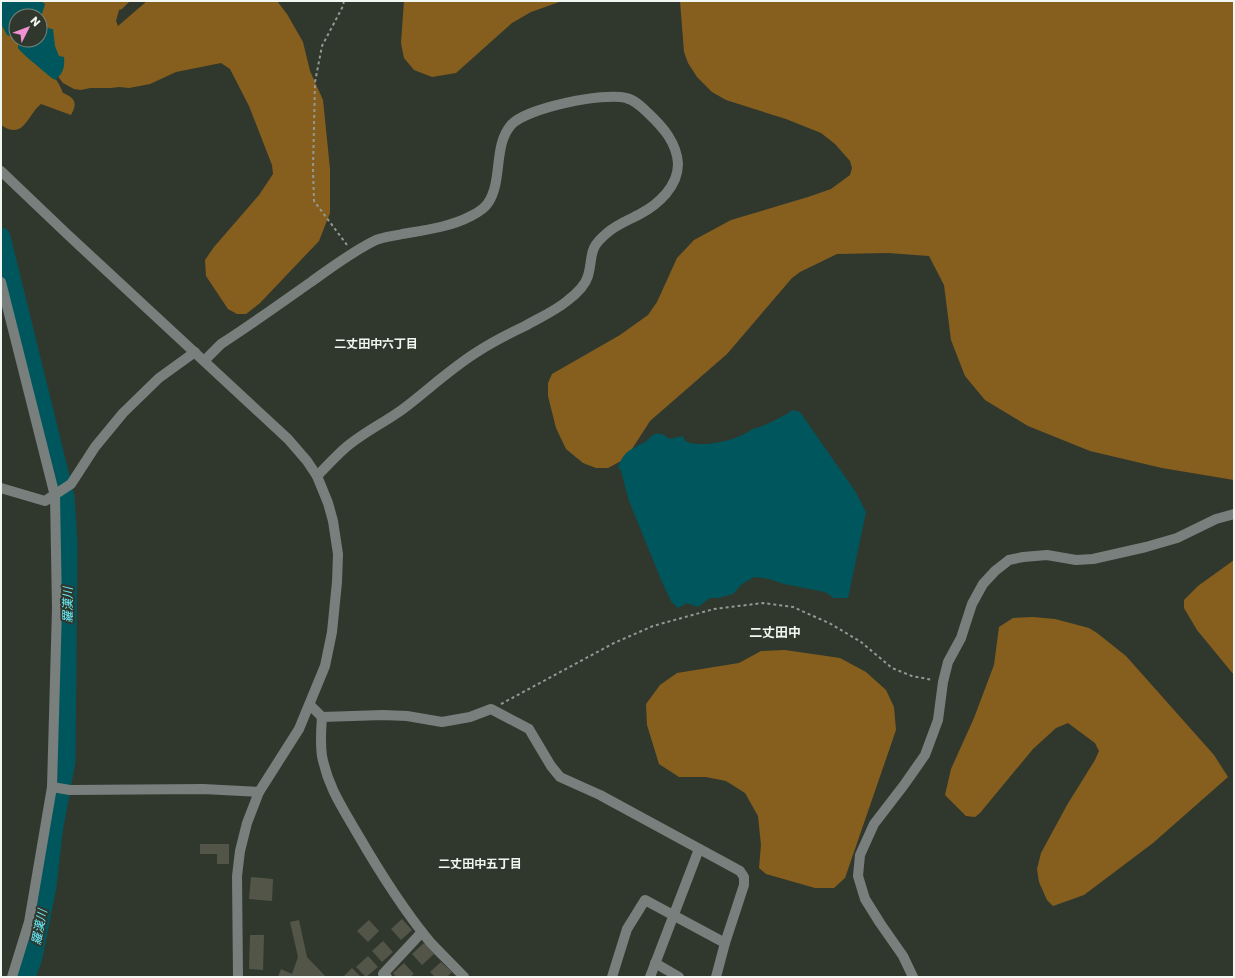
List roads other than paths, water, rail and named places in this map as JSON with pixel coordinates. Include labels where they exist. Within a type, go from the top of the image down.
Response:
[{"type":"street","points":[[204,361],[221,344],[353,253],[379,239],[458,222],[482,210],[490,200],[495,184],[498,159],[510,126],[524,116],[547,108],[588,98],[616,96],[629,98],[655,119],[666,132],[675,147],[678,170],[675,181],[668,191],[651,207],[615,226],[599,240],[591,255],[587,278],[572,297],[551,313],[505,336],[450,370],[402,409],[345,448],[317,476]]},
{"type":"street","points":[[1,171],[288,439],[307,461],[317,476],[328,502],[333,521],[338,561],[332,632],[325,666],[310,705],[299,729],[288,744],[259,792],[247,823],[240,851],[237,876],[238,977]]},
{"type":"street","points":[[1,282],[55,496],[56,608],[52,787],[29,922],[12,977]]},
{"type":"street","points":[[1,488],[46,501],[55,496],[71,484],[95,447],[123,414],[159,378],[195,352]]},
{"type":"street","points":[[913,977],[903,956],[880,923],[866,899],[858,876],[860,856],[874,824],[925,755],[938,720],[942,682],[948,662],[961,638],[972,604],[983,584],[995,571],[1009,560],[1047,555],[1076,560],[1093,559],[1146,547],[1177,538],[1216,519],[1234,514]]},
{"type":"street","points":[[310,705],[322,717],[395,715],[442,722],[470,717],[491,709],[529,729],[551,766],[560,777],[600,795],[740,871],[744,877],[744,885],[724,943],[716,977]]},
{"type":"street","points":[[322,717],[320,741],[322,756],[334,794],[385,880],[422,932],[464,977]]},
{"type":"street","points":[[52,787],[70,790],[203,789],[259,792]]},
{"type":"street","points":[[650,977],[699,849]]},
{"type":"street","points":[[612,977],[627,929],[645,900],[724,943]]},
{"type":"street","points":[[387,977],[383,974],[422,932]]},
{"type":"street","points":[[656,963],[680,977]]},
{"type":"water","points":[[1,1],[41,1],[45,4],[44,8],[8,8],[8,35],[1,24]]},
{"type":"water","points":[[48,28],[53,29],[55,46],[59,56],[64,57],[63,70],[55,80],[18,48],[48,48]]},
{"type":"water","points":[[792,410],[800,412],[855,491],[866,512],[848,598],[834,598],[825,592],[754,577],[742,584],[733,594],[719,598],[710,598],[698,607],[687,603],[678,608],[671,601],[662,582],[629,501],[621,471],[618,467],[623,457],[628,451],[655,434],[661,434],[670,439],[683,436],[685,441],[698,444],[722,442],[736,438],[752,429],[768,424]]},
{"type":"waterway","name":"羅漢川","points":[[1,237],[65,497],[68,543],[66,761],[53,832],[47,886],[33,957],[26,977]]},
{"type":"district","name":"二丈田中六丁目","points":[[376,343]]},
{"type":"district","name":"二丈田中","points":[[775,632]]},
{"type":"district","name":"二丈田中五丁目","points":[[480,863]]}]
